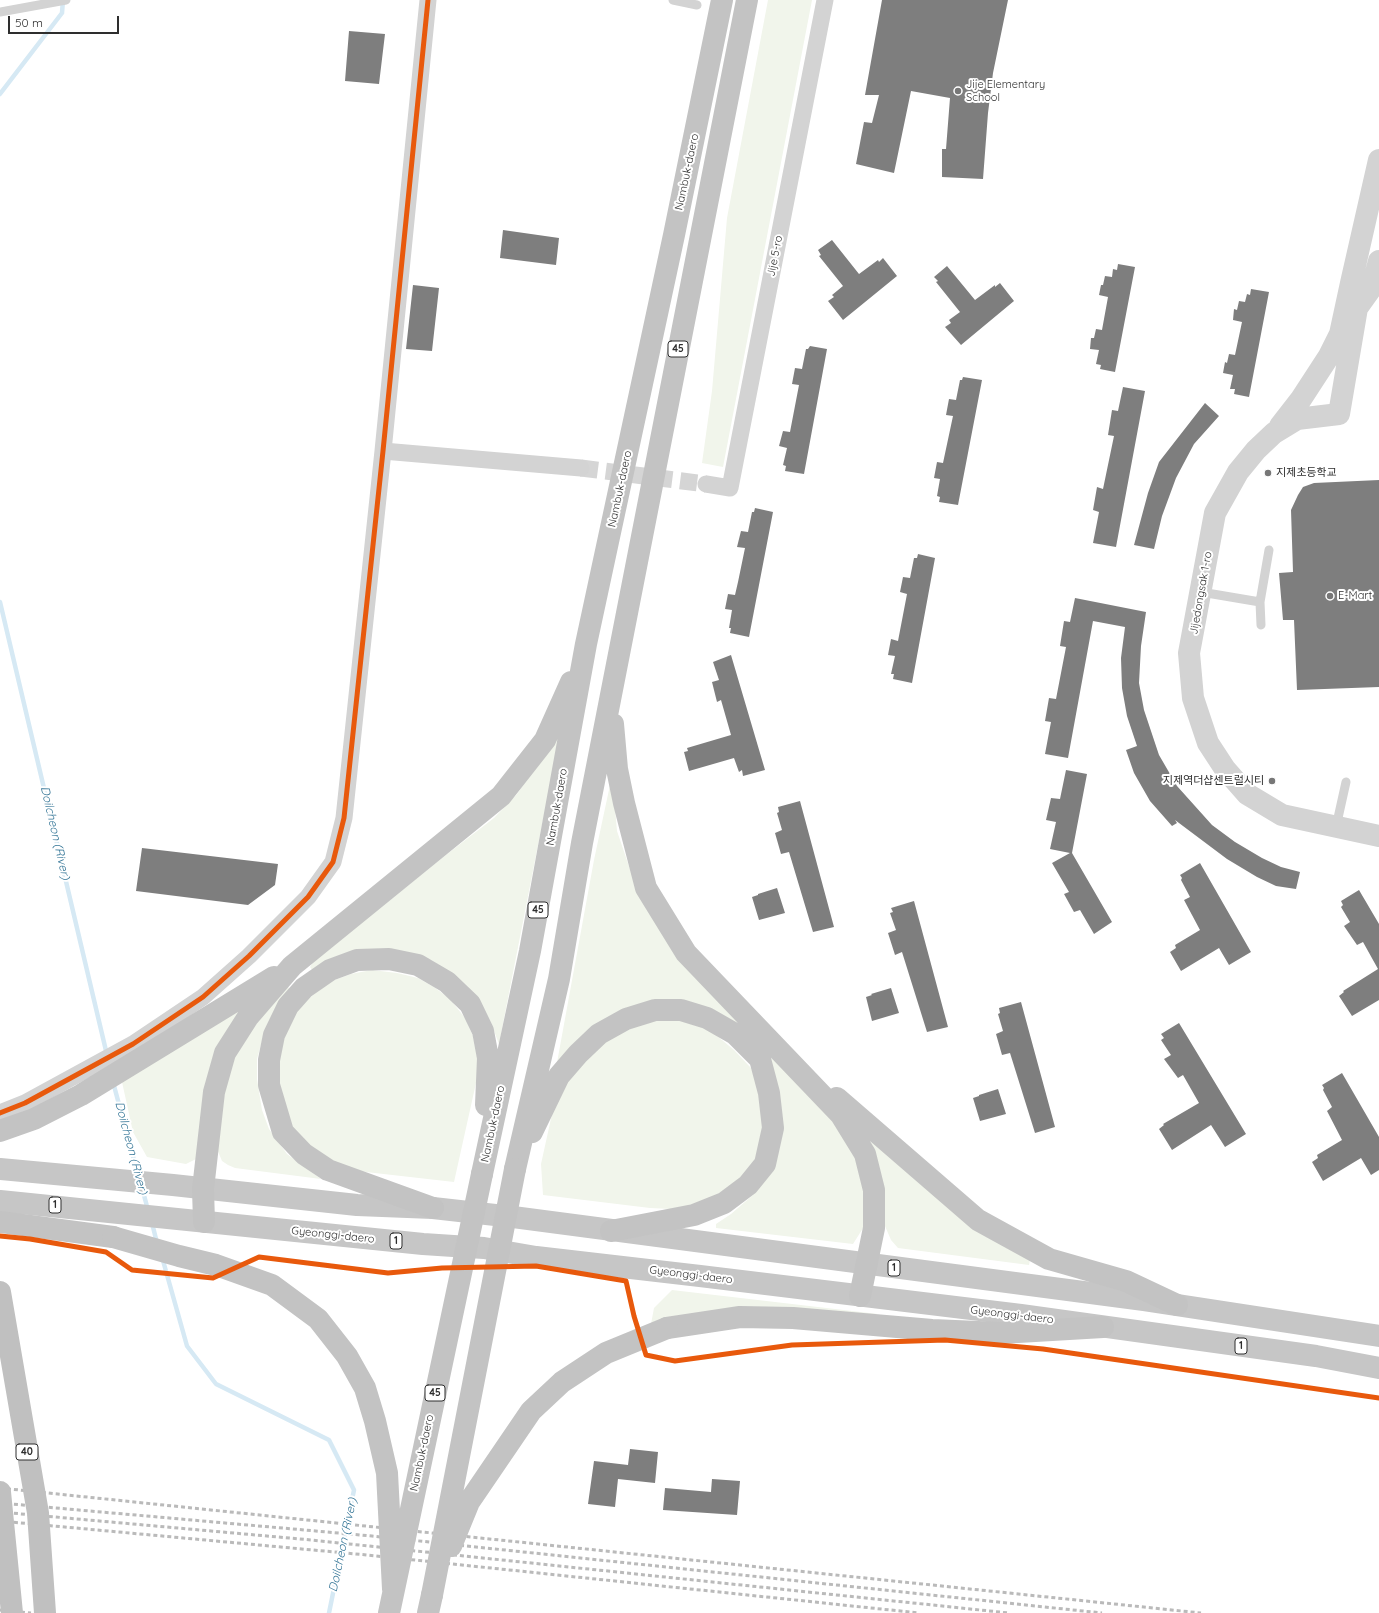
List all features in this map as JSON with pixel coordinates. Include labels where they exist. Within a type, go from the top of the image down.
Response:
[{"type":"highway","name":"Nambuk-daero","points":[[389,1613],[530,951],[586,644],[672,243],[722,0]]},
{"type":"highway","name":"45","points":[[430,1604],[515,1169],[559,979],[582,843],[747,0]]},
{"type":"highway","points":[[0,1131],[34,1119],[76,1087],[136,1052],[292,966],[502,796],[545,740],[586,644]]},
{"type":"highway","points":[[610,699],[617,769],[624,804],[646,888],[686,953],[841,1115],[865,1154],[874,1190],[874,1228],[860,1296]]},
{"type":"highway","points":[[433,1208],[328,1170],[304,1154],[283,1132],[269,1085],[269,1060],[274,1035],[288,1006],[304,988],[330,970],[357,960],[389,959],[418,965],[447,982],[470,1004],[483,1031],[488,1058],[482,1174]]},
{"type":"highway","points":[[204,1222],[203,1189],[214,1092],[226,1053],[248,1017],[292,966]]},
{"type":"highway","points":[[515,1169],[559,1076],[578,1054],[599,1034],[626,1019],[655,1010],[681,1010],[707,1018],[735,1034],[760,1059],[769,1092],[773,1128],[765,1164],[748,1185],[724,1203],[694,1215],[611,1231]]},
{"type":"highway","points":[[774,1044],[892,1144],[978,1220],[1049,1259],[1126,1281],[1177,1305]]},
{"type":"highway","points":[[0,1222],[113,1237],[216,1265],[272,1285],[318,1319],[347,1356],[365,1388],[375,1421],[387,1473],[393,1589]]},
{"type":"highway","name":"40","points":[[0,1292],[38,1513],[45,1613]]},
{"type":"highway","points":[[430,1604],[469,1502],[531,1411],[562,1382],[606,1353],[667,1328],[740,1317],[793,1318],[932,1330],[1001,1333],[1103,1327]]},
{"type":"highway","points":[[0,1492],[12,1613]]},
{"type":"main road","name":"1","points":[[0,1169],[173,1185],[357,1205],[433,1208],[513,1217],[1177,1305],[1379,1336]]},
{"type":"main road","name":"Gyeonggi-daero","points":[[0,1200],[415,1243],[484,1248],[536,1257],[708,1276],[1103,1327],[1316,1356],[1379,1368]]},
{"type":"street","points":[[136,1052],[203,997],[249,956],[308,897],[333,862],[344,818],[383,451],[428,0]]},
{"type":"street","name":"Jije 5-ro","points":[[706,484],[730,488],[825,0]]},
{"type":"street","name":"Jijedongsak 1-ro","points":[[1358,308],[1351,283],[1379,160]]},
{"type":"street","name":"Jijedongsak 1-ro","points":[[1379,261],[1372,287],[1358,308],[1339,414],[1297,419],[1274,433],[1256,450],[1238,472],[1215,513],[1189,653],[1193,698],[1208,743],[1225,769],[1247,794],[1282,815],[1379,836]]},
{"type":"street","points":[[1274,433],[1301,399],[1329,356],[1340,334],[1351,283]]},
{"type":"street","points":[[383,451],[581,468]]},
{"type":"street","points":[[0,1113],[25,1103],[76,1087]]},
{"type":"lane","points":[[0,12],[66,0]]},
{"type":"lane","points":[[673,0],[697,5]]},
{"type":"lane","points":[[1261,624],[1260,602],[1269,550]]},
{"type":"lane","points":[[1201,592],[1260,602]]},
{"type":"lane","points":[[1336,826],[1346,782]]},
{"type":"shaded area","points":[[768,0],[812,0],[723,467],[702,463],[712,391],[727,218]]},
{"type":"shaded area","points":[[560,733],[499,1044],[491,1023],[480,1002],[467,986],[453,974],[431,960],[313,971],[310,967],[313,962],[494,818],[517,794]]},
{"type":"shaded area","points":[[610,785],[613,785],[617,831],[636,887],[815,1093],[861,1160],[869,1195],[865,1225],[853,1244],[716,1228],[716,1224],[731,1214],[753,1195],[780,1129],[738,1029],[652,1006],[556,1068],[594,860]]},
{"type":"shaded area","points":[[372,970],[397,973],[418,978],[434,987],[450,999],[465,1018],[473,1036],[478,1062],[476,1083],[454,1182],[366,1172],[343,1167],[309,1147],[286,1119],[277,1077],[280,1040],[297,1008],[329,982],[351,974]]},
{"type":"shaded area","points":[[287,986],[291,990],[262,1041],[257,1059],[257,1079],[262,1110],[269,1129],[287,1154],[321,1179],[235,1168],[222,1161],[217,1149],[224,1087],[239,1045]]},
{"type":"shaded area","points":[[241,1009],[196,1159],[186,1164],[147,1157],[133,1132],[122,1082]]},
{"type":"shaded area","points":[[680,1020],[700,1026],[716,1035],[734,1050],[751,1068],[762,1098],[765,1129],[758,1163],[741,1180],[691,1210],[650,1208],[543,1195],[541,1164],[552,1114],[572,1070],[600,1042],[648,1021]]},
{"type":"shaded area","points":[[869,1136],[1030,1260],[1029,1265],[898,1248],[891,1240],[885,1226]]},
{"type":"shaded area","points":[[672,1290],[878,1314],[651,1324],[654,1308]]},
{"type":"building","points":[[882,0],[1008,0],[993,73],[988,113],[983,179],[942,177],[942,149],[946,149],[950,98],[911,91],[894,173],[856,164],[864,122],[872,123],[879,95],[865,95]]},
{"type":"building","points":[[349,31],[385,34],[379,84],[345,81]]},
{"type":"building","points":[[503,230],[559,238],[556,265],[500,258]]},
{"type":"building","points":[[832,240],[859,274],[883,258],[897,276],[843,320],[828,301],[834,297],[832,295],[843,286],[819,256],[821,255],[818,250]]},
{"type":"building","points":[[1118,264],[1135,267],[1115,372],[1100,369],[1101,365],[1096,364],[1099,350],[1090,349],[1091,338],[1094,338],[1096,329],[1102,330],[1108,297],[1099,295],[1101,285],[1103,285],[1105,276],[1112,277],[1113,269],[1117,270]]},
{"type":"building","points":[[947,266],[975,300],[1000,283],[1014,301],[961,345],[945,327],[951,323],[949,320],[960,312],[936,282],[938,281],[934,277]]},
{"type":"building","points":[[413,285],[439,288],[432,351],[406,349]]},
{"type":"building","points":[[1251,289],[1269,292],[1249,397],[1234,394],[1235,389],[1230,389],[1233,375],[1223,373],[1225,362],[1227,363],[1229,354],[1235,355],[1242,322],[1233,320],[1234,309],[1237,310],[1239,301],[1245,302],[1247,294],[1250,295]]},
{"type":"building","points":[[810,346],[827,349],[804,474],[785,471],[786,466],[783,465],[787,448],[779,446],[783,431],[790,432],[799,385],[792,384],[795,368],[802,369],[806,349]]},
{"type":"building","points":[[963,377],[982,380],[958,505],[939,502],[940,497],[937,496],[940,479],[934,478],[937,462],[943,463],[953,416],[946,415],[949,399],[956,400],[960,380],[962,380]]},
{"type":"building","points":[[1123,387],[1145,391],[1116,547],[1093,543],[1099,512],[1093,510],[1097,487],[1103,489],[1114,436],[1108,435],[1112,410],[1118,411]]},
{"type":"building","points":[[1205,403],[1219,416],[1194,444],[1176,478],[1162,516],[1154,549],[1134,545],[1148,493],[1159,462]]},
{"type":"building","name":"E-Mart","points":[[1379,480],[1379,687],[1297,690],[1294,620],[1283,620],[1279,573],[1293,572],[1291,510],[1303,487],[1314,483]]},
{"type":"building","points":[[755,508],[773,512],[749,637],[730,633],[731,628],[729,628],[732,610],[725,609],[728,594],[735,595],[745,548],[737,547],[741,531],[748,532],[752,512],[754,512]]},
{"type":"building","points":[[918,554],[935,558],[912,683],[893,679],[894,674],[891,674],[895,656],[888,655],[891,639],[898,641],[907,594],[900,592],[903,577],[910,578],[914,558],[917,558]]},
{"type":"building","points":[[1075,598],[1146,612],[1141,646],[1139,683],[1144,710],[1159,755],[1177,786],[1212,825],[1235,842],[1262,858],[1281,867],[1300,872],[1296,889],[1276,886],[1257,877],[1227,859],[1175,820],[1177,823],[1172,826],[1150,801],[1134,773],[1126,750],[1137,746],[1127,716],[1122,688],[1121,658],[1125,627],[1093,621],[1068,758],[1045,754],[1051,722],[1045,721],[1049,698],[1056,699],[1066,647],[1060,646],[1064,621],[1070,622]]},
{"type":"building","points":[[731,655],[765,770],[743,776],[742,770],[739,772],[734,758],[689,771],[684,752],[688,751],[687,748],[731,735],[721,700],[717,702],[712,682],[719,680],[713,662]]},
{"type":"building","points":[[1066,770],[1087,774],[1072,853],[1112,922],[1094,934],[1080,910],[1074,912],[1064,894],[1069,892],[1052,863],[1070,853],[1050,849],[1056,822],[1046,820],[1051,798],[1060,799]]},
{"type":"building","points":[[800,801],[834,927],[813,932],[789,852],[781,854],[775,833],[782,830],[777,813],[779,812],[778,807]]},
{"type":"building","points":[[142,848],[278,864],[275,885],[248,905],[136,891]]},
{"type":"building","points":[[1200,863],[1251,952],[1229,965],[1219,948],[1181,971],[1170,952],[1176,948],[1175,945],[1200,930],[1184,900],[1190,897],[1180,875]]},
{"type":"building","points":[[777,888],[785,913],[759,920],[752,897]]},
{"type":"building","points":[[1359,890],[1379,924],[1379,1000],[1352,1016],[1339,996],[1344,992],[1343,991],[1378,969],[1363,942],[1357,945],[1344,926],[1350,922],[1341,907],[1343,905],[1341,901]]},
{"type":"building","points":[[914,901],[948,1027],[927,1032],[902,952],[895,955],[888,933],[896,930],[890,913],[893,912],[891,908]]},
{"type":"building","points":[[891,988],[899,1013],[872,1021],[866,997]]},
{"type":"building","points":[[1021,1002],[1055,1127],[1035,1133],[1010,1053],[1002,1055],[996,1034],[1003,1031],[998,1014],[1000,1013],[999,1008]]},
{"type":"building","points":[[1179,1023],[1246,1134],[1225,1147],[1211,1125],[1172,1150],[1159,1129],[1164,1125],[1163,1124],[1199,1103],[1183,1075],[1178,1078],[1164,1059],[1171,1055],[1161,1040],[1164,1038],[1161,1034]]},
{"type":"building","points":[[1342,1073],[1379,1137],[1379,1170],[1371,1175],[1361,1158],[1323,1181],[1312,1162],[1318,1158],[1317,1155],[1342,1140],[1327,1111],[1332,1107],[1322,1085]]},
{"type":"building","points":[[998,1089],[1006,1114],[980,1121],[973,1098]]},
{"type":"building","points":[[630,1449],[658,1452],[655,1483],[618,1479],[615,1507],[588,1504],[594,1461],[628,1465]]},
{"type":"building","points":[[712,1479],[740,1481],[737,1515],[663,1510],[665,1488],[711,1492]]},
{"type":"waterway","name":"Doilcheon (River)","points":[[0,94],[62,13],[63,0]]},
{"type":"waterway","name":"Doilcheon (River)","points":[[0,602],[107,1055]]},
{"type":"waterway","name":"Doilcheon (River)","points":[[113,1082],[138,1175]]},
{"type":"waterway","name":"Doilcheon (River)","points":[[142,1188],[148,1210]]},
{"type":"waterway","name":"Doilcheon (River)","points":[[152,1223],[157,1243]]},
{"type":"waterway","name":"Doilcheon (River)","points":[[162,1257],[187,1346],[216,1384],[329,1440],[354,1490],[329,1613]]},
{"type":"tunnel","points":[[581,468],[706,484]]},
{"type":"railway","points":[[0,1488],[1201,1613]]},
{"type":"railway","points":[[0,1503],[372,1536],[1102,1613]]},
{"type":"railway","points":[[0,1512],[311,1540],[1009,1613]]},
{"type":"railway","points":[[0,1521],[367,1555],[919,1613]]},
{"type":"railway","points":[[0,1610],[31,1613]]},
{"type":"cycle path","points":[[0,1113],[25,1103],[133,1044],[203,997],[249,956],[308,897],[333,862],[344,818],[383,451],[428,0]]},
{"type":"cycle path","points":[[0,1236],[30,1239],[106,1252],[132,1270],[213,1278],[259,1257],[388,1273],[442,1268],[536,1266],[626,1281],[634,1316],[646,1355],[675,1361],[792,1345],[945,1340],[1043,1349],[1379,1398]]},
{"type":"place","name":"Jije Elementary School","points":[[958,91]]},
{"type":"place","name":"지제초등학교","points":[[1268,473]]},
{"type":"place","name":"E-Mart","points":[[1330,596]]},
{"type":"place","name":"지제역더샵센트럴시티","points":[[1272,781]]}]
